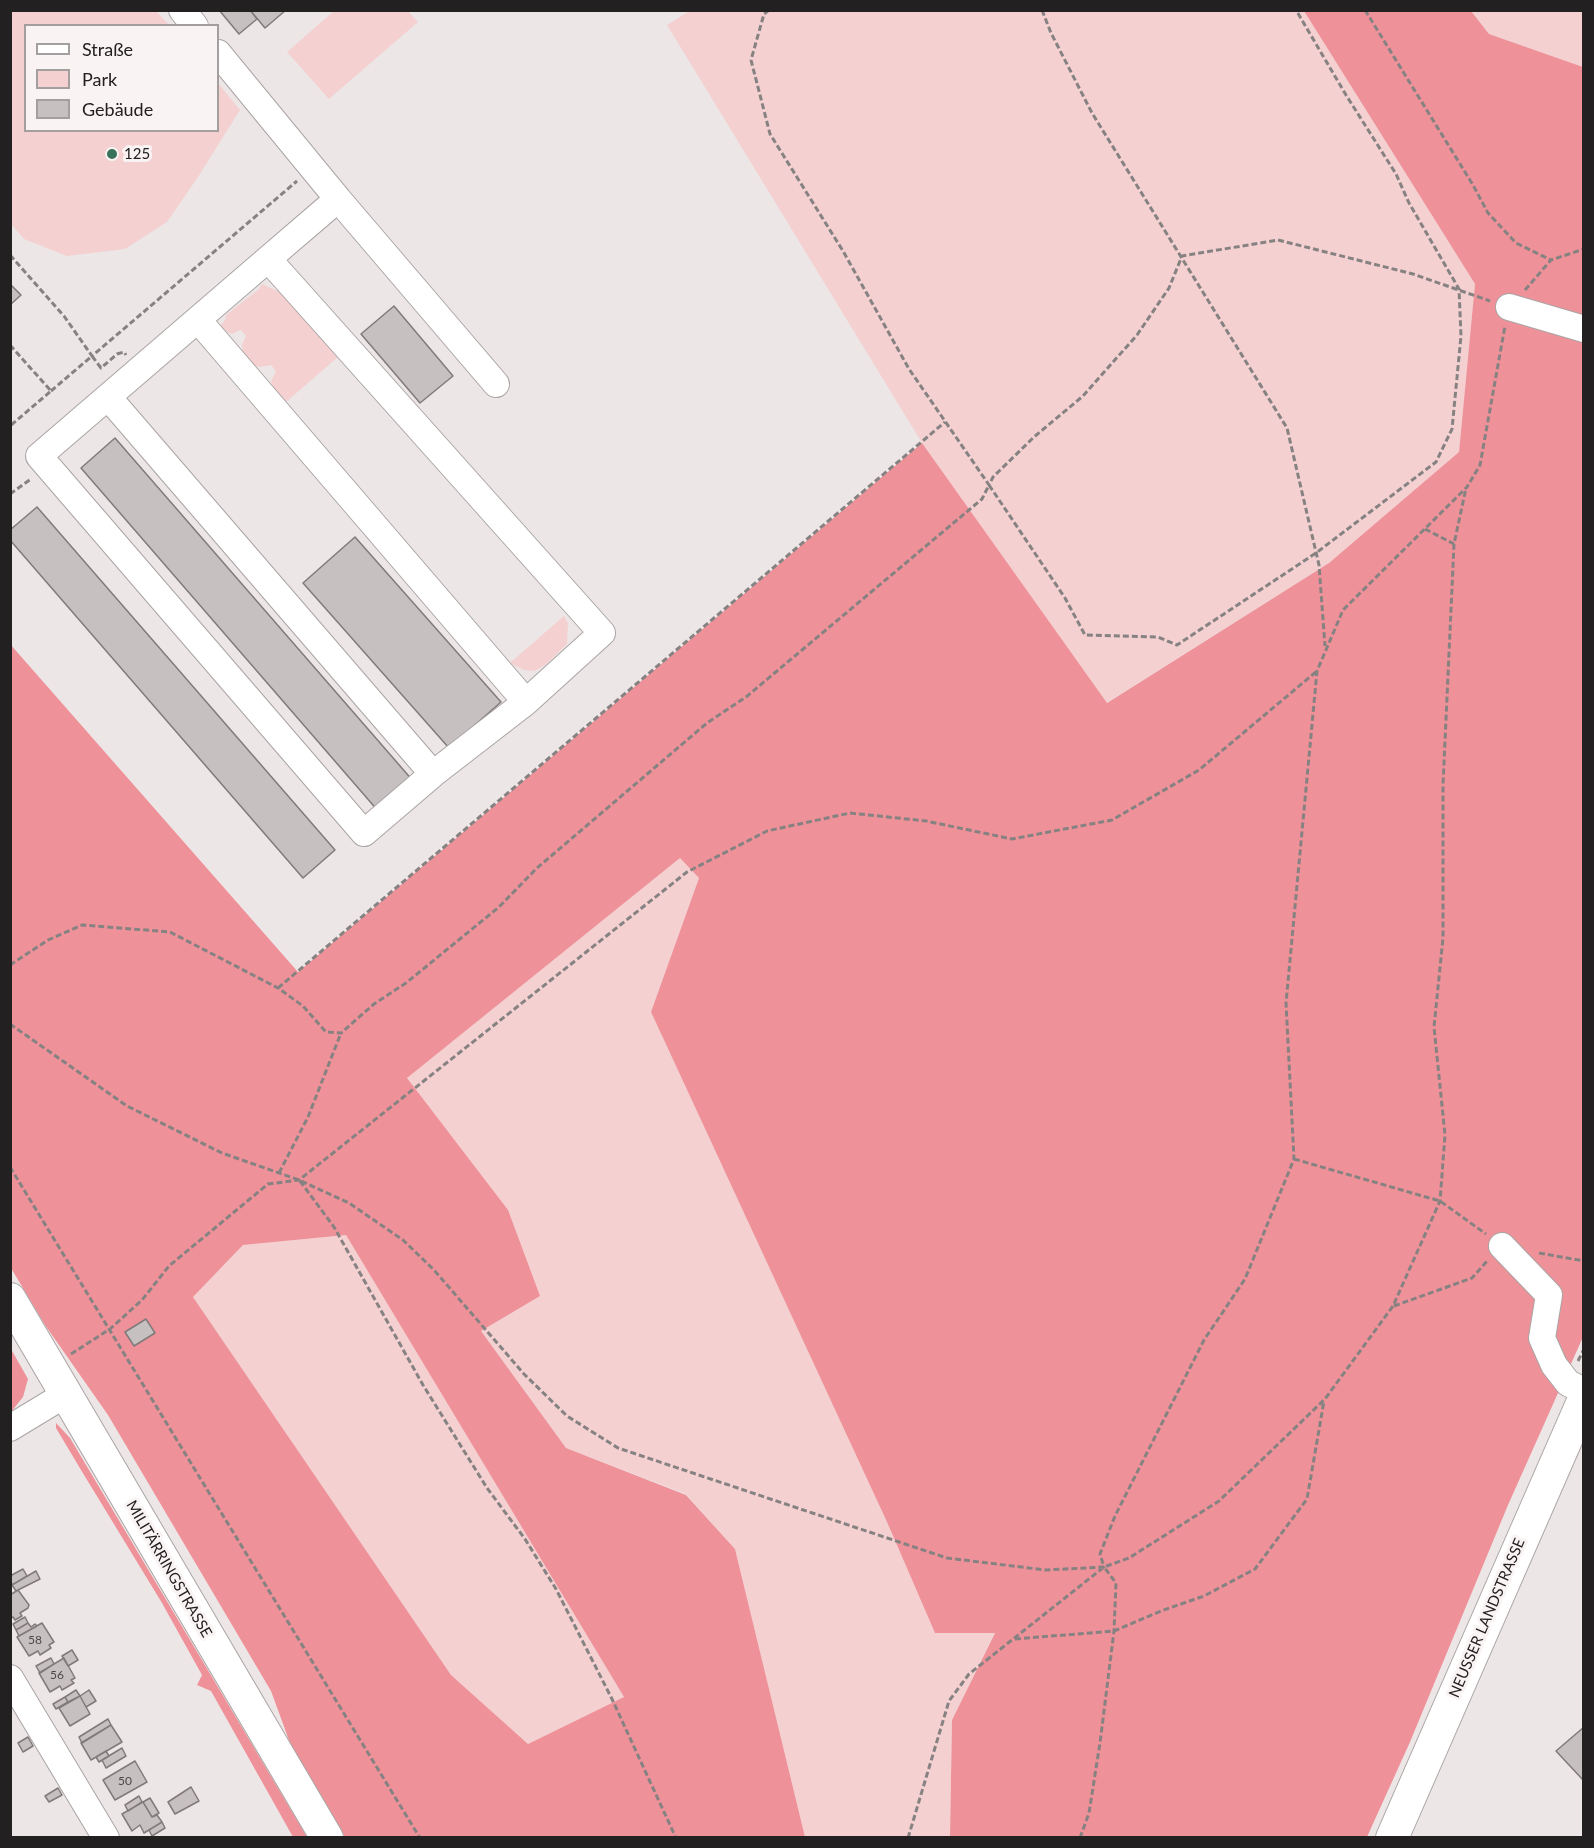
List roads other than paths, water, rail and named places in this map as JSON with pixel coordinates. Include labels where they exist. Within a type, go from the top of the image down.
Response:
[{"type":"main road","name":"MILITÄRRINGSTRASSE","points":[[10,1299],[327,1838]]},
{"type":"main road","name":"NEUSSER LANDSTRASSE","points":[[1392,1838],[1573,1444],[1584,1399]]},
{"type":"street","points":[[182,10],[193,24]]},
{"type":"street","points":[[219,54],[338,199],[496,384]]},
{"type":"street","points":[[268,259],[602,633],[526,702],[433,774],[364,833],[39,456],[198,320],[268,259],[338,199]]},
{"type":"street","points":[[1509,307],[1584,329]]},
{"type":"street","points":[[198,320],[526,702]]},
{"type":"street","points":[[108,397],[433,774]]},
{"type":"street","points":[[1502,1246],[1549,1295],[1542,1338],[1554,1365],[1568,1383],[1584,1391]]},
{"type":"street","points":[[10,1428],[61,1386]]},
{"type":"street","points":[[12,1685],[106,1838]]},
{"type":"place","name":"125","points":[[112,154]]}]
